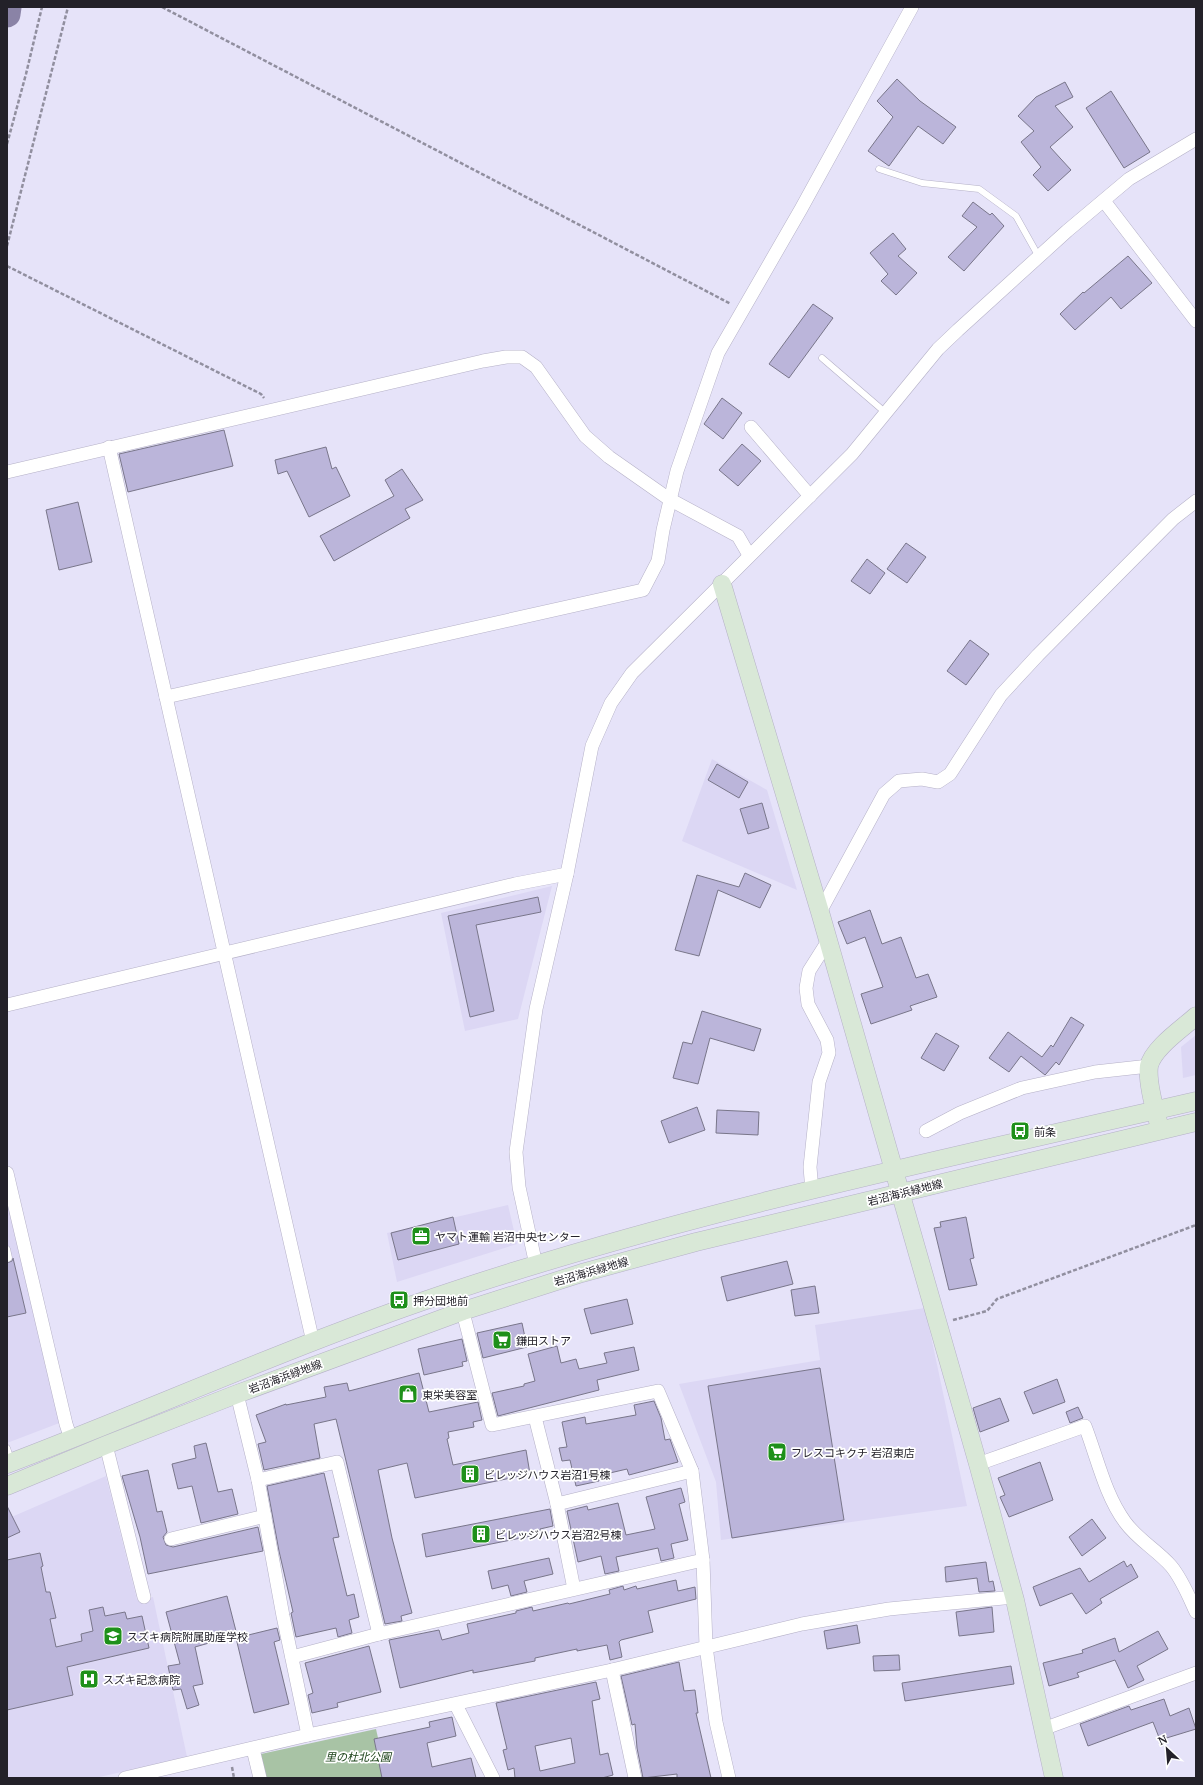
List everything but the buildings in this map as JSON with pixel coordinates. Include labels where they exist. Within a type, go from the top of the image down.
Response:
[{"type":"main road","points":[[722,584],[820,912],[978,1464],[1014,1597],[1054,1778]]},
{"type":"main road","points":[[1161,1130],[1155,1110],[1149,1066],[1158,1050],[1196,1016]]},
{"type":"main road","name":"岩沼海浜緑地線","points":[[9,1458],[71,1439],[313,1342],[457,1289],[702,1218],[893,1171],[1196,1101]]},
{"type":"main road","name":"岩沼海浜緑地線","points":[[7,1486],[106,1445],[237,1394],[463,1311],[582,1273],[681,1246],[1196,1122]]},
{"type":"street","points":[[166,697],[643,590],[658,560],[669,499],[677,471],[718,353],[801,209],[912,7]]},
{"type":"street","points":[[536,1266],[519,1186],[516,1152],[536,1009],[567,874],[592,746],[612,703],[632,673],[852,454],[938,349],[1129,179],[1196,139]]},
{"type":"street","points":[[1104,201],[1196,321]]},
{"type":"street","points":[[7,472],[483,361],[506,357],[522,357],[536,367],[585,436],[614,462],[669,499],[738,536],[750,555]]},
{"type":"street","points":[[751,427],[810,496]]},
{"type":"street","points":[[109,447],[313,1342]]},
{"type":"street","points":[[820,912],[884,794],[899,781],[922,779],[938,782],[950,774],[1001,695],[1038,655],[1173,519],[1196,501]]},
{"type":"street","points":[[7,1005],[515,884],[567,874]]},
{"type":"street","points":[[812,1191],[810,1167],[819,1082],[829,1054],[828,1040],[808,1004],[806,988],[809,971],[828,941]]},
{"type":"street","points":[[926,1131],[960,1113],[1022,1088],[1096,1072],[1149,1066]]},
{"type":"street","points":[[7,1173],[66,1424],[71,1439]]},
{"type":"street","points":[[457,1289],[492,1425],[535,1418],[658,1391],[692,1471],[703,1560],[706,1646],[716,1722],[729,1778]]},
{"type":"street","points":[[237,1394],[258,1480],[308,1736]]},
{"type":"street","points":[[535,1418],[557,1504],[574,1589]]},
{"type":"street","points":[[978,1464],[1085,1426],[1117,1510],[1136,1536],[1152,1548],[1171,1567],[1188,1594],[1196,1612]]},
{"type":"street","points":[[106,1445],[144,1597]]},
{"type":"street","points":[[258,1480],[337,1462],[379,1634]]},
{"type":"street","points":[[557,1504],[692,1471]]},
{"type":"street","points":[[171,1539],[265,1516]]},
{"type":"street","points":[[292,1657],[379,1634],[703,1560]]},
{"type":"street","points":[[125,1778],[308,1736],[612,1670],[706,1646],[802,1624],[889,1609],[1014,1597]]},
{"type":"street","points":[[612,1670],[635,1778]]},
{"type":"street","points":[[1043,1729],[1196,1673]]},
{"type":"street","points":[[456,1705],[493,1778]]},
{"type":"street","points":[[254,1748],[260,1778]]},
{"type":"lane","points":[[879,169],[922,184],[978,189],[1016,216],[1039,258]]},
{"type":"lane","points":[[822,358],[886,413]]},
{"type":"lane","points":[[7,1249],[9,1258],[7,1258]]},
{"type":"path","points":[[7,144],[42,7]]},
{"type":"path","points":[[7,246],[68,7]]},
{"type":"path","points":[[162,7],[742,309]]},
{"type":"path","points":[[7,266],[261,394],[272,409]]},
{"type":"path","points":[[937,1324],[987,1311],[997,1299],[1196,1226]]},
{"type":"shaded area","points":[[712,759],[767,790],[797,890],[682,841]]},
{"type":"shaded area","points":[[552,886],[518,1019],[465,1031],[441,913]]},
{"type":"shaded area","points":[[1196,1035],[1196,1075],[1183,1078],[1181,1047]]},
{"type":"shaded area","points":[[7,1195],[62,1422],[7,1443]]},
{"type":"shaded area","points":[[508,1205],[517,1244],[397,1282],[387,1233]]},
{"type":"shaded area","points":[[925,1308],[967,1506],[721,1540],[716,1482],[679,1384],[820,1360],[815,1325]]},
{"type":"shaded area","name":"スズキ記念病院","points":[[106,1476],[137,1600],[153,1597],[187,1757],[95,1778],[7,1778],[7,1519]]},
{"type":"green space","name":"里の杜北公園","points":[[376,1729],[387,1778],[266,1778],[261,1754]]},
{"type":"waterway","points":[[7,14],[8,7]]},
{"type":"place","name":"前条","points":[[1020,1131]]},
{"type":"place","name":"ヤマト運輸 岩沼中央センター","points":[[421,1236]]},
{"type":"place","name":"押分団地前","points":[[399,1300]]},
{"type":"place","name":"鎌田ストア","points":[[502,1340]]},
{"type":"place","name":"東栄美容室","points":[[408,1394]]},
{"type":"place","name":"フレスコキクチ 岩沼東店","points":[[777,1452]]},
{"type":"place","name":"ビレッジハウス岩沼1号棟","points":[[470,1474]]},
{"type":"place","name":"ビレッジハウス岩沼2号棟","points":[[481,1534]]},
{"type":"place","name":"スズキ病院附属助産学校","points":[[113,1636]]},
{"type":"place","name":"スズキ記念病院","points":[[89,1679]]}]
